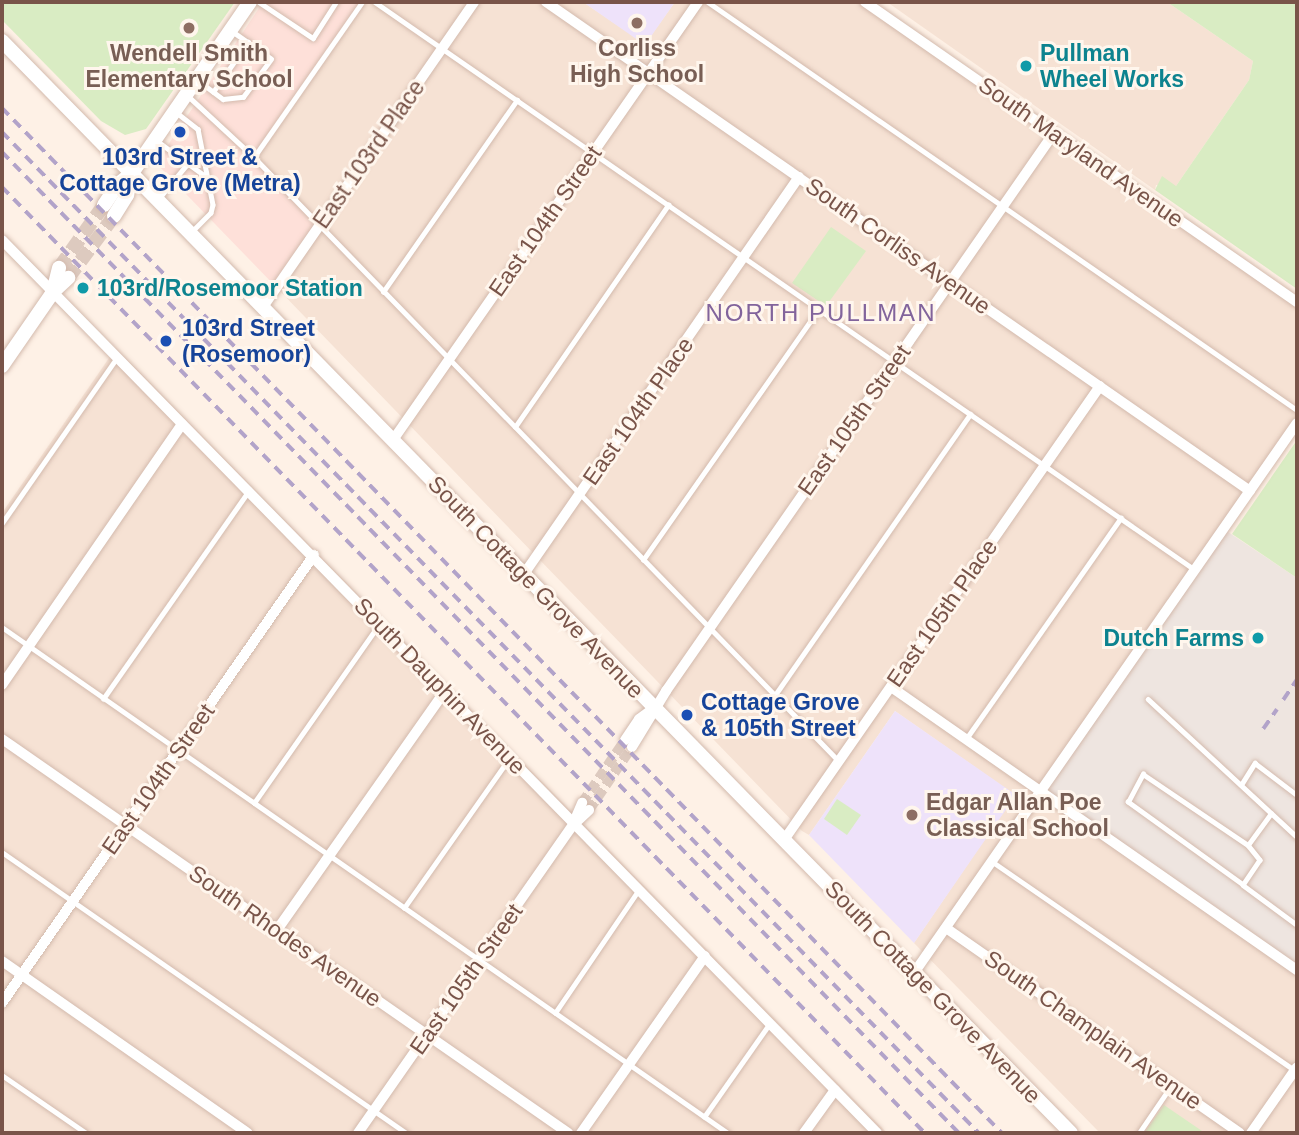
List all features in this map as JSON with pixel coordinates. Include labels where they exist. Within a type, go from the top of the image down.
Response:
[{"type":"street","points":[[109,210],[127,195],[132,173],[250,2]]},
{"type":"street","name":"East 103rd Place","points":[[263,307],[474,2]]},
{"type":"street","name":"South Corliss Avenue","points":[[546,2],[1250,491]]},
{"type":"street","name":"East 104th Street","points":[[393,440],[698,2]]},
{"type":"street","name":"South Maryland Avenue","points":[[865,2],[1297,302]]},
{"type":"street","name":"South Cottage Grove Avenue","points":[[2,41],[1071,1133]]},
{"type":"street","name":"East 105th Street","points":[[629,743],[646,727],[655,708],[1054,133]]},
{"type":"street","name":"East 104th Place","points":[[524,574],[799,177]]},
{"type":"street","name":"South Dauphin Avenue","points":[[2,240],[116,359],[314,555],[573,825],[877,1133]]},
{"type":"street","points":[[2,366],[64,273]]},
{"type":"street","name":"East 105th Place","points":[[784,840],[1100,386]]},
{"type":"street","points":[[2,685],[182,424]]},
{"type":"street","points":[[914,973],[1297,424]]},
{"type":"street","name":"East 104th Street","points":[[2,1003],[314,555]]},
{"type":"street","points":[[891,687],[1297,970]]},
{"type":"street","points":[[277,930],[444,691]]},
{"type":"street","name":"South Rhodes Avenue","points":[[2,739],[568,1133]]},
{"type":"street","name":"East 105th Street","points":[[358,1133],[585,806]]},
{"type":"street","name":"South Champlain Avenue","points":[[946,928],[1240,1133]]},
{"type":"street","points":[[581,1133],[705,956]]},
{"type":"street","points":[[2,961],[248,1133]]},
{"type":"street","points":[[1251,1133],[1296,1070]]},
{"type":"street","points":[[804,1133],[835,1090]]},
{"type":"lane","points":[[259,2],[313,38],[336,2]]},
{"type":"lane","points":[[254,157],[362,2]]},
{"type":"lane","points":[[375,2],[1196,570]]},
{"type":"lane","points":[[708,2],[1297,410]]},
{"type":"lane","points":[[196,80],[223,99],[243,97],[271,59],[230,30]]},
{"type":"lane","points":[[213,92],[248,42]]},
{"type":"lane","points":[[187,94],[254,157],[839,761]]},
{"type":"lane","points":[[383,292],[517,100]]},
{"type":"lane","points":[[175,111],[198,129],[213,205],[211,213],[191,233]]},
{"type":"lane","points":[[156,139],[209,180]]},
{"type":"lane","points":[[158,200],[188,163]]},
{"type":"lane","points":[[515,427],[668,205]]},
{"type":"lane","points":[[643,560],[819,309]]},
{"type":"lane","points":[[2,523],[116,359]]},
{"type":"lane","points":[[775,695],[970,414]]},
{"type":"lane","points":[[103,699],[249,490]]},
{"type":"lane","points":[[966,740],[1121,518]]},
{"type":"lane","points":[[254,803],[380,623]]},
{"type":"lane","points":[[2,627],[728,1133]]},
{"type":"lane","points":[[1148,699],[1297,837]]},
{"type":"lane","points":[[404,908],[509,758]]},
{"type":"lane","points":[[1241,785],[1255,763],[1297,795]]},
{"type":"lane","points":[[1243,885],[1260,860],[1248,845],[1143,774],[1128,802],[1297,925]]},
{"type":"lane","points":[[1248,845],[1271,813]]},
{"type":"lane","points":[[2,852],[407,1133]]},
{"type":"lane","points":[[992,861],[1296,1070]]},
{"type":"lane","points":[[555,1013],[639,891]]},
{"type":"lane","points":[[704,1116],[770,1023]]},
{"type":"lane","points":[[2,1075],[86,1133]]},
{"type":"lane","points":[[1139,1133],[1171,1086]]},
{"type":"shaded area","points":[[263,2],[364,2],[256,157],[319,226],[276,287],[156,163]]},
{"type":"shaded area","points":[[364,2],[583,2],[645,44],[675,2],[860,2],[1297,305],[1297,420],[1041,790],[1297,968],[1297,1133],[1100,1133],[914,943],[1015,795],[895,711],[809,835],[802,831],[276,287],[256,157]]},
{"type":"shaded area","name":"Corliss High School","points":[[583,2],[675,2],[645,45]]},
{"type":"shaded area","points":[[887,2],[1167,2],[1253,61],[1249,80],[1176,186],[1156,185],[1155,190]]},
{"type":"shaded area","points":[[116,348],[887,1133],[2,1133],[2,513]]},
{"type":"shaded area","points":[[1222,528],[1297,578],[1297,968],[1041,790]]},
{"type":"shaded area","name":"Edgar Allan Poe Classical School","points":[[895,711],[1016,795],[914,943],[809,835]]},
{"type":"green space","points":[[2,2],[235,2],[146,129],[125,135],[101,121],[2,20]]},
{"type":"green space","points":[[1167,2],[1297,2],[1297,289],[1155,190],[1162,176],[1176,186],[1249,80],[1253,61]]},
{"type":"green space","points":[[831,227],[866,251],[826,306],[792,283]]},
{"type":"green space","points":[[1297,440],[1297,578],[1232,534]]},
{"type":"green space","points":[[837,799],[861,815],[847,835],[824,819]]},
{"type":"green space","points":[[1164,1105],[1205,1133],[1144,1133]]},
{"type":"tunnel","points":[[59,268],[104,205]]},
{"type":"tunnel","points":[[68,278],[114,216]]},
{"type":"tunnel","points":[[582,803],[625,740]]},
{"type":"tunnel","points":[[589,810],[632,747]]},
{"type":"railway","points":[[2,108],[1002,1133]]},
{"type":"railway","points":[[2,132],[979,1133]]},
{"type":"railway","points":[[2,152],[959,1133]]},
{"type":"railway","points":[[2,187],[925,1133]]},
{"type":"railway","points":[[1283,700],[1297,679]]},
{"type":"railway","points":[[1263,729],[1277,709]]},
{"type":"place","name":"Corliss High School","points":[[637,23]]},
{"type":"place","name":"Wendell Smith Elementary School","points":[[189,28]]},
{"type":"place","name":"Pullman Wheel Works","points":[[1026,66]]},
{"type":"place","name":"103rd Street & Cottage Grove (Metra)","points":[[180,132]]},
{"type":"place","name":"103rd/Rosemoor Station","points":[[83,288]]},
{"type":"place","name":"103rd Street (Rosemoor)","points":[[166,341]]},
{"type":"place","name":"Dutch Farms","points":[[1258,638]]},
{"type":"place","name":"Cottage Grove & 105th Street","points":[[687,715]]},
{"type":"place","name":"Edgar Allan Poe Classical School","points":[[912,815]]},
{"type":"district","name":"NORTH PULLMAN","points":[[821,313]]}]
